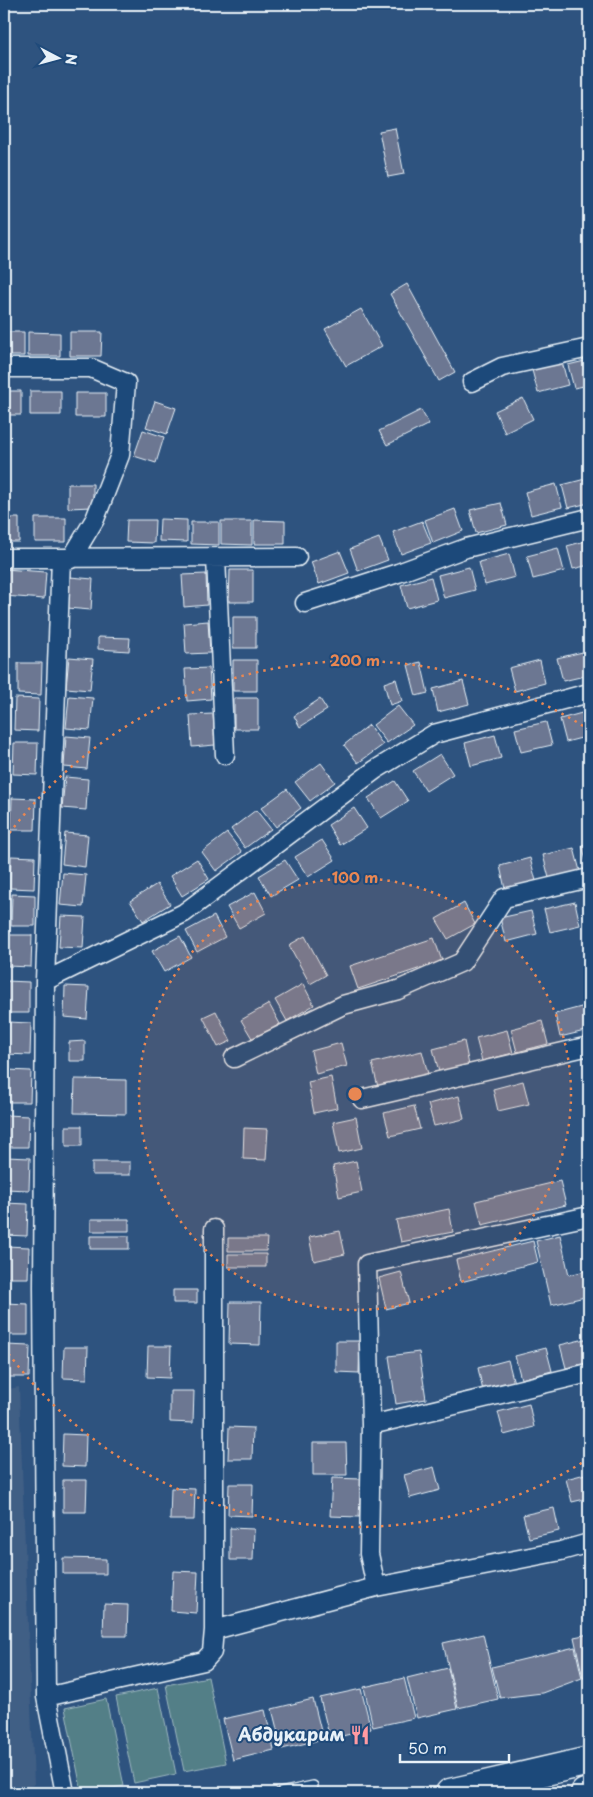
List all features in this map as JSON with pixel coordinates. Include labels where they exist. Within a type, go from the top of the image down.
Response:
[{"type":"highway","points":[[450,1793],[589,1761]]},
{"type":"highway","points":[[585,1793],[589,1792]]},
{"type":"street","points":[[472,382],[502,367],[589,348]]},
{"type":"street","points":[[4,368],[91,368],[126,383],[120,455],[96,519],[66,559],[45,981],[43,1287],[46,1696],[65,1793]]},
{"type":"street","points":[[305,603],[398,573],[466,548],[589,518]]},
{"type":"street","points":[[4,558],[297,557]]},
{"type":"street","points":[[216,558],[225,755]]},
{"type":"street","points":[[45,981],[184,913],[375,770],[434,734],[589,693]]},
{"type":"street","points":[[234,1058],[343,1005],[398,990],[462,962],[504,898],[589,878]]},
{"type":"street","points":[[362,1099],[589,1046]]},
{"type":"street","points":[[376,1587],[369,1554],[371,1425],[367,1264],[589,1216]]},
{"type":"street","points":[[46,1696],[204,1661],[212,1652],[214,1630],[214,1229]]},
{"type":"street","points":[[371,1425],[589,1373]]},
{"type":"street","points":[[214,1630],[376,1587],[561,1551],[589,1543]]},
{"type":"lane","points":[[280,1793],[313,1786]]},
{"type":"shaded area","points":[[19,1387],[34,1785],[4,1790],[4,1390]]},
{"type":"green space","points":[[208,1677],[226,1763],[184,1771],[166,1685]]},
{"type":"green space","points":[[158,1688],[176,1774],[134,1783],[116,1697]]},
{"type":"green space","points":[[106,1699],[124,1786],[82,1793],[65,1708]]},
{"type":"building","points":[[395,128],[404,174],[388,177],[379,131]]},
{"type":"building","points":[[407,284],[455,372],[439,381],[390,294]]},
{"type":"building","points":[[361,309],[382,346],[346,366],[325,329]]},
{"type":"building","points":[[4,332],[24,332],[24,356],[4,356]]},
{"type":"building","points":[[28,332],[60,333],[60,356],[28,356]]},
{"type":"building","points":[[70,332],[102,332],[101,356],[70,356]]},
{"type":"building","points":[[589,360],[589,385],[574,388],[568,365]]},
{"type":"building","points":[[562,362],[568,385],[538,393],[532,370]]},
{"type":"building","points":[[4,391],[21,391],[21,415],[4,415]]},
{"type":"building","points":[[30,391],[61,391],[61,415],[30,415]]},
{"type":"building","points":[[75,393],[106,393],[106,417],[75,417]]},
{"type":"building","points":[[523,398],[533,419],[505,433],[495,411]]},
{"type":"building","points":[[155,401],[176,408],[167,434],[146,427]]},
{"type":"building","points":[[421,410],[429,424],[387,445],[379,431]]},
{"type":"building","points":[[143,430],[164,437],[156,463],[134,456]]},
{"type":"building","points":[[589,478],[589,503],[568,508],[562,485]]},
{"type":"building","points":[[68,484],[93,484],[93,507],[68,508]]},
{"type":"building","points":[[556,484],[562,507],[531,515],[525,492]]},
{"type":"building","points":[[501,503],[507,525],[476,533],[470,510]]},
{"type":"building","points":[[455,509],[463,531],[433,543],[425,520]]},
{"type":"building","points":[[4,518],[19,518],[19,542],[4,542]]},
{"type":"building","points":[[35,518],[66,518],[66,542],[35,542]]},
{"type":"building","points":[[160,519],[187,520],[187,542],[159,541]]},
{"type":"building","points":[[127,520],[155,520],[154,543],[126,542]]},
{"type":"building","points":[[254,520],[285,521],[285,544],[254,544]]},
{"type":"building","points":[[221,521],[252,521],[252,545],[221,544]]},
{"type":"building","points":[[422,521],[431,543],[401,554],[393,532]]},
{"type":"building","points":[[191,522],[219,522],[219,545],[191,544]]},
{"type":"building","points":[[379,538],[388,560],[358,571],[350,549]]},
{"type":"building","points":[[589,540],[589,565],[573,569],[567,546]]},
{"type":"building","points":[[558,548],[564,571],[533,579],[527,556]]},
{"type":"building","points":[[340,551],[349,573],[319,584],[311,562]]},
{"type":"building","points":[[509,554],[515,577],[485,585],[479,562]]},
{"type":"building","points":[[469,567],[475,590],[444,598],[438,575]]},
{"type":"building","points":[[4,569],[46,572],[44,599],[4,596]]},
{"type":"building","points":[[230,570],[253,570],[253,602],[229,602]]},
{"type":"building","points":[[206,574],[207,605],[184,607],[182,575]]},
{"type":"building","points":[[70,577],[93,579],[91,610],[67,608]]},
{"type":"building","points":[[431,577],[437,600],[407,608],[401,585]]},
{"type":"building","points":[[233,617],[256,617],[256,648],[233,648]]},
{"type":"building","points":[[208,621],[210,653],[186,654],[184,623]]},
{"type":"building","points":[[98,637],[130,638],[129,651],[98,649]]},
{"type":"building","points":[[587,651],[589,675],[563,681],[557,658]]},
{"type":"building","points":[[69,657],[93,659],[90,690],[66,688]]},
{"type":"building","points":[[233,660],[257,660],[257,691],[233,691]]},
{"type":"building","points":[[540,660],[545,683],[515,691],[509,668]]},
{"type":"building","points":[[421,662],[428,693],[416,696],[408,665]]},
{"type":"building","points":[[18,663],[42,663],[41,695],[18,694]]},
{"type":"building","points":[[209,668],[211,699],[187,701],[185,669]]},
{"type":"building","points":[[396,679],[402,701],[390,705],[384,683]]},
{"type":"building","points":[[463,681],[469,704],[438,712],[433,689]]},
{"type":"building","points":[[69,696],[93,698],[90,730],[66,728]]},
{"type":"building","points":[[15,698],[39,699],[38,731],[14,730]]},
{"type":"building","points":[[234,698],[258,698],[258,729],[234,729]]},
{"type":"building","points":[[320,699],[327,710],[300,727],[294,716]]},
{"type":"building","points":[[398,706],[413,725],[387,743],[373,725]]},
{"type":"building","points":[[589,711],[589,736],[566,742],[560,719]]},
{"type":"building","points":[[213,714],[215,745],[192,747],[190,715]]},
{"type":"building","points":[[546,722],[552,745],[521,752],[515,729]]},
{"type":"building","points":[[369,725],[383,745],[358,763],[344,745]]},
{"type":"building","points":[[495,735],[501,758],[471,766],[465,743]]},
{"type":"building","points":[[66,736],[90,738],[87,769],[64,767]]},
{"type":"building","points":[[14,743],[38,743],[37,775],[13,774]]},
{"type":"building","points":[[440,754],[453,774],[426,791],[413,771]]},
{"type":"building","points":[[321,763],[335,782],[310,801],[295,782]]},
{"type":"building","points":[[65,777],[88,779],[86,810],[62,808]]},
{"type":"building","points":[[395,781],[408,801],[381,818],[368,798]]},
{"type":"building","points":[[287,789],[301,808],[276,827],[261,808]]},
{"type":"building","points":[[12,798],[36,799],[35,830],[11,830]]},
{"type":"building","points":[[354,808],[367,828],[340,845],[328,825]]},
{"type":"building","points":[[256,810],[271,829],[245,848],[231,829]]},
{"type":"building","points":[[65,833],[88,835],[85,867],[62,864]]},
{"type":"building","points":[[227,833],[242,852],[216,871],[202,852]]},
{"type":"building","points":[[322,840],[335,860],[308,877],[295,857]]},
{"type":"building","points":[[589,843],[589,868],[588,868],[582,845]]},
{"type":"building","points":[[574,848],[580,871],[549,878],[543,855]]},
{"type":"building","points":[[11,856],[35,857],[34,889],[10,888]]},
{"type":"building","points":[[530,858],[536,881],[505,889],[500,866]]},
{"type":"building","points":[[197,859],[209,879],[182,896],[170,876]]},
{"type":"building","points":[[285,860],[298,880],[271,896],[259,876]]},
{"type":"building","points":[[63,873],[86,875],[83,907],[60,905]]},
{"type":"building","points":[[157,884],[170,904],[143,921],[130,901]]},
{"type":"building","points":[[255,892],[266,913],[239,928],[227,907]]},
{"type":"building","points":[[12,894],[35,895],[35,926],[11,926]]},
{"type":"building","points":[[575,902],[580,925],[550,932],[544,909]]},
{"type":"building","points":[[464,903],[475,924],[448,939],[436,919]]},
{"type":"building","points":[[531,911],[537,934],[506,942],[500,918]]},
{"type":"building","points":[[61,916],[85,917],[83,948],[59,947]]},
{"type":"building","points":[[214,916],[225,937],[197,952],[186,931]]},
{"type":"building","points":[[9,935],[32,935],[31,967],[8,966]]},
{"type":"building","points":[[180,936],[191,957],[164,972],[152,951]]},
{"type":"building","points":[[305,936],[326,975],[310,984],[289,945]]},
{"type":"building","points":[[434,938],[442,961],[358,989],[350,966]]},
{"type":"building","points":[[6,981],[29,982],[29,1013],[5,1013]]},
{"type":"building","points":[[303,984],[314,1005],[287,1021],[275,1000]]},
{"type":"building","points":[[65,986],[89,987],[87,1019],[64,1017]]},
{"type":"building","points":[[269,1004],[280,1024],[253,1040],[241,1020]]},
{"type":"building","points":[[585,1006],[589,1030],[560,1037],[555,1014]]},
{"type":"building","points":[[216,1011],[231,1041],[218,1047],[203,1017]]},
{"type":"building","points":[[542,1021],[548,1044],[517,1052],[511,1029]]},
{"type":"building","points":[[7,1022],[31,1023],[30,1055],[6,1054]]},
{"type":"building","points":[[507,1030],[513,1053],[482,1061],[476,1038]]},
{"type":"building","points":[[85,1041],[85,1061],[69,1061],[69,1042]]},
{"type":"building","points":[[464,1041],[469,1065],[439,1072],[433,1049]]},
{"type":"building","points":[[341,1043],[347,1066],[316,1074],[311,1051]]},
{"type":"building","points":[[422,1051],[428,1074],[378,1087],[372,1063]]},
{"type":"building","points":[[7,1070],[31,1071],[30,1102],[6,1102]]},
{"type":"building","points":[[331,1077],[337,1108],[314,1113],[308,1082]]},
{"type":"building","points":[[75,1079],[126,1080],[126,1114],[74,1113]]},
{"type":"building","points":[[523,1081],[529,1104],[498,1111],[493,1089]]},
{"type":"building","points":[[459,1096],[464,1119],[434,1126],[428,1104]]},
{"type":"building","points":[[414,1106],[420,1129],[390,1136],[384,1113]]},
{"type":"building","points":[[5,1115],[29,1116],[28,1147],[4,1147]]},
{"type":"building","points":[[356,1117],[362,1148],[339,1153],[333,1122]]},
{"type":"building","points":[[66,1126],[82,1126],[82,1146],[66,1146]]},
{"type":"building","points":[[244,1128],[268,1129],[266,1160],[243,1159]]},
{"type":"building","points":[[6,1157],[30,1158],[29,1190],[5,1189]]},
{"type":"building","points":[[356,1161],[362,1192],[339,1197],[333,1166]]},
{"type":"building","points":[[92,1162],[130,1162],[130,1175],[92,1175]]},
{"type":"building","points":[[560,1181],[566,1205],[482,1225],[476,1201]]},
{"type":"building","points":[[4,1203],[28,1204],[27,1236],[4,1235]]},
{"type":"building","points":[[449,1209],[453,1232],[401,1242],[396,1220]]},
{"type":"building","points":[[91,1219],[129,1219],[129,1231],[91,1231]]},
{"type":"building","points":[[340,1231],[345,1254],[314,1261],[309,1237]]},
{"type":"building","points":[[560,1235],[569,1275],[589,1270],[589,1296],[551,1305],[536,1241]]},
{"type":"building","points":[[90,1236],[129,1236],[129,1249],[90,1249]]},
{"type":"building","points":[[228,1238],[267,1238],[266,1251],[228,1251]]},
{"type":"building","points":[[533,1241],[538,1262],[461,1282],[456,1260]]},
{"type":"building","points":[[5,1246],[29,1247],[28,1278],[5,1278]]},
{"type":"building","points":[[228,1254],[266,1254],[266,1267],[228,1267]]},
{"type":"building","points":[[401,1272],[409,1303],[386,1309],[379,1278]]},
{"type":"building","points":[[173,1290],[197,1290],[197,1303],[173,1303]]},
{"type":"building","points":[[230,1302],[261,1302],[260,1345],[229,1344]]},
{"type":"building","points":[[5,1303],[28,1304],[28,1335],[4,1335]]},
{"type":"building","points":[[589,1338],[589,1362],[566,1368],[560,1345]]},
{"type":"building","points":[[336,1341],[360,1341],[359,1373],[336,1372]]},
{"type":"building","points":[[6,1345],[30,1346],[29,1377],[6,1377]]},
{"type":"building","points":[[148,1346],[171,1346],[170,1378],[147,1377]]},
{"type":"building","points":[[64,1347],[88,1347],[87,1379],[63,1378]]},
{"type":"building","points":[[546,1348],[552,1371],[521,1379],[515,1356]]},
{"type":"building","points":[[419,1352],[426,1399],[396,1404],[389,1356]]},
{"type":"building","points":[[508,1360],[514,1383],[483,1391],[478,1368]]},
{"type":"building","points":[[170,1391],[194,1391],[193,1423],[170,1422]]},
{"type":"building","points":[[529,1404],[534,1427],[504,1435],[498,1412]]},
{"type":"building","points":[[229,1427],[253,1428],[252,1459],[228,1459]]},
{"type":"building","points":[[63,1434],[86,1435],[85,1467],[62,1466]]},
{"type":"building","points":[[313,1443],[346,1443],[347,1475],[313,1475]]},
{"type":"building","points":[[434,1467],[440,1490],[410,1498],[404,1475]]},
{"type":"building","points":[[589,1473],[589,1498],[572,1502],[566,1479]]},
{"type":"building","points":[[332,1478],[361,1479],[359,1517],[330,1516]]},
{"type":"building","points":[[63,1480],[87,1480],[86,1512],[63,1512]]},
{"type":"building","points":[[229,1484],[253,1484],[252,1516],[228,1515]]},
{"type":"building","points":[[171,1488],[195,1489],[194,1520],[170,1520]]},
{"type":"building","points":[[554,1508],[559,1531],[529,1538],[523,1515]]},
{"type":"building","points":[[230,1528],[254,1529],[253,1560],[230,1560]]},
{"type":"building","points":[[63,1558],[106,1559],[106,1574],[63,1574]]},
{"type":"building","points":[[173,1571],[198,1572],[196,1613],[171,1611]]},
{"type":"building","points":[[104,1604],[128,1605],[127,1636],[103,1636]]},
{"type":"building","points":[[483,1634],[498,1699],[458,1708],[443,1643]]},
{"type":"building","points":[[589,1634],[589,1676],[583,1678],[574,1637]]},
{"type":"building","points":[[575,1647],[582,1678],[542,1693],[500,1698],[492,1667]]},
{"type":"building","points":[[448,1668],[457,1709],[417,1718],[407,1678]]},
{"type":"building","points":[[404,1678],[414,1718],[373,1727],[364,1687]]},
{"type":"building","points":[[361,1689],[371,1729],[330,1739],[320,1698]]},
{"type":"building","points":[[313,1699],[323,1739],[282,1749],[272,1709]]},
{"type":"building","points":[[265,1710],[274,1750],[233,1760],[223,1719]]},
{"type":"place","name":"Абдукарим","points":[[360,1735]]}]
